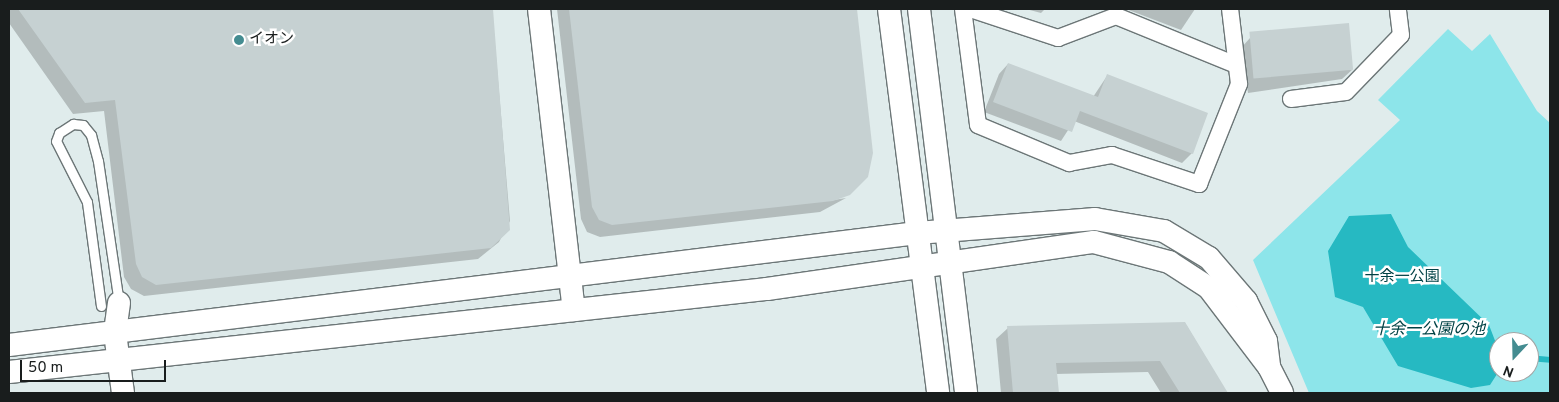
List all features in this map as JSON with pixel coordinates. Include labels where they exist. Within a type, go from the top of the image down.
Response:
[{"type":"street","points":[[539,9],[574,310]]},
{"type":"street","points":[[889,9],[938,393]]},
{"type":"street","points":[[923,9],[949,261],[966,393]]},
{"type":"street","points":[[963,9],[978,126],[1069,163],[1112,155],[1199,184],[1239,84],[1230,9]]},
{"type":"street","points":[[970,9],[1058,38],[1116,16],[1236,65]]},
{"type":"street","points":[[1291,98],[1346,92],[1401,35],[1398,9]]},
{"type":"street","points":[[9,345],[917,233],[1094,219],[1164,231],[1209,258],[1246,301],[1266,341],[1269,367]]},
{"type":"street","points":[[9,372],[767,289],[949,261],[1094,242],[1147,254],[1189,273],[1209,288],[1269,367],[1282,393]]},
{"type":"street","points":[[110,304],[123,393]]},
{"type":"lane","points":[[73,124],[83,125],[96,152],[110,304],[87,202],[56,141],[59,133],[73,124]]},
{"type":"green space","name":"十余一公園","points":[[1448,29],[1472,51],[1490,34],[1537,111],[1550,123],[1550,393],[1309,393],[1253,260],[1400,120],[1378,100]]},
{"type":"water","name":"十余一公園の池","points":[[1391,214],[1408,247],[1489,325],[1492,332],[1489,332],[1489,382],[1492,382],[1490,385],[1471,388],[1398,366],[1363,307],[1335,297],[1328,251],[1349,216]]},
{"type":"building","points":[[18,9],[493,9],[510,230],[491,248],[156,285],[142,277],[136,264],[115,100],[85,103]]},
{"type":"building","points":[[569,9],[857,9],[873,153],[868,177],[850,195],[833,201],[612,225],[599,220],[592,207]]},
{"type":"building","points":[[1349,23],[1353,70],[1253,79],[1249,32]]},
{"type":"building","points":[[1008,63],[1098,97],[1107,74],[1208,113],[1193,154],[1080,111],[1072,132],[993,102]]},
{"type":"building","points":[[1185,322],[1228,393],[1180,393],[1160,361],[1056,363],[1059,393],[1013,393],[1007,326]]},
{"type":"waterway","points":[[1539,359],[1550,360]]},
{"type":"place","name":"イオン","points":[[239,40]]}]
